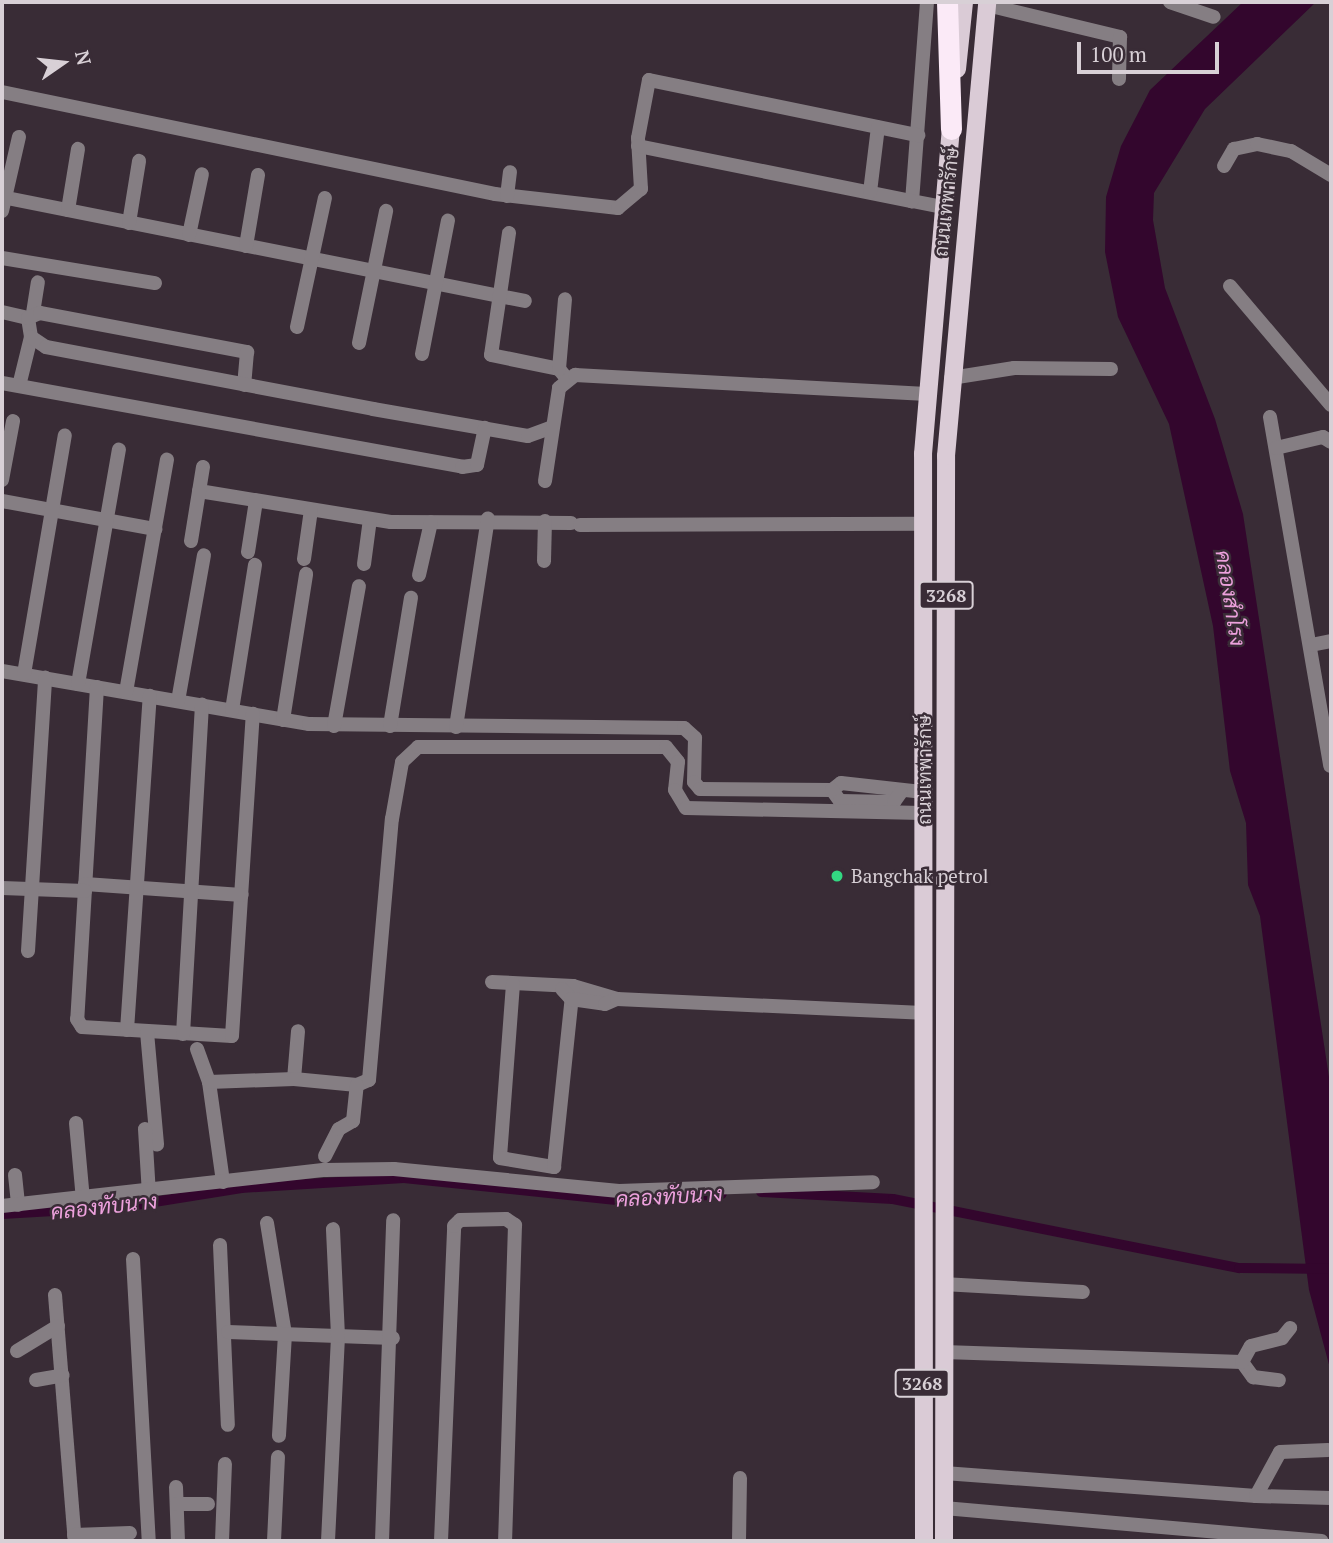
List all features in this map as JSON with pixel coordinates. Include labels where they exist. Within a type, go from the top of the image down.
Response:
[{"type":"highway","points":[[947,2],[951,129]]},
{"type":"main road","name":"ถนนเทพารักษ์","points":[[924,1541],[922,677],[926,394],[964,2]]},
{"type":"main road","name":"ถนนเทพารักษ์","points":[[944,1541],[945,677],[951,378],[987,3]]},
{"type":"main road","points":[[922,677],[945,677]]},
{"type":"street","points":[[912,201],[928,2]]},
{"type":"street","points":[[1170,2],[1214,17]]},
{"type":"street","points":[[987,3],[1120,37],[1119,79]]},
{"type":"street","points":[[2,92],[507,196],[618,208],[641,189],[638,146],[649,80],[918,135]]},
{"type":"street","points":[[870,192],[878,127]]},
{"type":"street","points":[[19,137],[3,202],[68,210],[525,301]]},
{"type":"street","points":[[1224,166],[1234,149],[1257,144],[1291,151],[1331,176]]},
{"type":"street","points":[[638,146],[943,207]]},
{"type":"street","points":[[68,210],[78,149]]},
{"type":"street","points":[[129,223],[139,161]]},
{"type":"street","points":[[507,196],[510,172]]},
{"type":"street","points":[[189,235],[202,174]]},
{"type":"street","points":[[246,246],[258,175]]},
{"type":"street","points":[[298,327],[325,198]]},
{"type":"street","points":[[359,342],[386,211]]},
{"type":"street","points":[[422,354],[448,220]]},
{"type":"street","points":[[509,233],[497,297],[491,355],[563,374],[926,394]]},
{"type":"street","points":[[2,258],[155,283]]},
{"type":"street","points":[[19,386],[31,337],[30,315],[38,282]]},
{"type":"street","points":[[1230,286],[1331,405]]},
{"type":"street","points":[[545,481],[550,428],[563,374],[565,299]]},
{"type":"street","points":[[2,312],[247,352],[244,385]]},
{"type":"street","points":[[31,337],[46,347],[528,436],[550,428]]},
{"type":"street","points":[[951,378],[1014,368],[1111,369]]},
{"type":"street","points":[[2,383],[462,467],[477,465],[485,428]]},
{"type":"street","points":[[1270,416],[1330,766]]},
{"type":"street","points":[[2,480],[13,421]]},
{"type":"street","points":[[24,674],[65,435]]},
{"type":"street","points":[[1276,448],[1323,437],[1331,442]]},
{"type":"street","points":[[78,684],[119,450]]},
{"type":"street","points":[[126,692],[167,460]]},
{"type":"street","points":[[191,541],[203,467]]},
{"type":"street","points":[[199,491],[370,519],[431,522],[488,518],[576,524],[923,524]]},
{"type":"street","points":[[2,501],[155,529]]},
{"type":"street","points":[[232,710],[256,501]]},
{"type":"street","points":[[282,720],[312,510]]},
{"type":"street","points":[[456,727],[488,518]]},
{"type":"street","points":[[364,564],[370,519]]},
{"type":"street","points":[[544,561],[545,521]]},
{"type":"street","points":[[419,575],[431,522]]},
{"type":"street","points":[[178,701],[204,555]]},
{"type":"street","points":[[334,726],[359,586]]},
{"type":"street","points":[[390,726],[411,598]]},
{"type":"street","points":[[1311,645],[1331,641]]},
{"type":"street","points":[[2,671],[282,720],[334,726],[684,728],[695,738],[696,788],[832,790],[840,801],[894,802],[901,792],[922,792]]},
{"type":"street","points":[[28,951],[45,678]]},
{"type":"street","points":[[97,687],[78,1024],[183,1034],[234,1032],[253,714]]},
{"type":"street","points":[[127,1030],[150,696]]},
{"type":"street","points":[[183,1034],[202,705]]},
{"type":"street","points":[[209,1082],[294,1079],[357,1085],[369,1080],[373,1062],[392,819],[400,771],[411,751],[449,745],[666,747],[678,762],[675,790],[682,807],[922,813]]},
{"type":"street","points":[[2,888],[31,891],[137,888],[242,895]]},
{"type":"street","points":[[492,982],[617,999],[923,1013]]},
{"type":"street","points":[[513,984],[503,1162],[558,1166],[569,991]]},
{"type":"street","points":[[294,1079],[298,1031]]},
{"type":"street","points":[[147,1032],[157,1145]]},
{"type":"street","points":[[197,1049],[209,1082],[223,1182]]},
{"type":"street","points":[[325,1156],[339,1129],[353,1121],[357,1085]]},
{"type":"street","points":[[76,1123],[83,1200]]},
{"type":"street","points":[[145,1129],[149,1194]]},
{"type":"street","points":[[2,1206],[149,1194],[223,1182],[394,1169],[612,1191],[873,1182]]},
{"type":"street","points":[[15,1175],[18,1205]]},
{"type":"street","points":[[441,1541],[454,1226],[460,1220],[506,1219],[515,1225],[505,1541]]},
{"type":"street","points":[[382,1541],[393,1338],[393,1220]]},
{"type":"street","points":[[267,1223],[285,1334],[279,1436]]},
{"type":"street","points":[[328,1541],[338,1336],[333,1229]]},
{"type":"street","points":[[220,1245],[228,1332],[229,1425]]},
{"type":"street","points":[[133,1259],[149,1541]]},
{"type":"street","points":[[943,1284],[1083,1292]]},
{"type":"street","points":[[55,1295],[74,1538],[130,1532]]},
{"type":"street","points":[[17,1351],[58,1326]]},
{"type":"street","points":[[1242,1362],[1248,1348],[1282,1338],[1290,1328]]},
{"type":"street","points":[[228,1332],[393,1338]]},
{"type":"street","points":[[944,1352],[1242,1362]]},
{"type":"street","points":[[1242,1362],[1253,1377],[1279,1380]]},
{"type":"street","points":[[36,1380],[63,1375]]},
{"type":"street","points":[[1256,1496],[1280,1452],[1328,1450]]},
{"type":"street","points":[[274,1541],[278,1457]]},
{"type":"street","points":[[222,1541],[225,1465]]},
{"type":"street","points":[[944,1473],[1256,1496],[1331,1498]]},
{"type":"street","points":[[739,1541],[740,1478]]},
{"type":"street","points":[[176,1487],[178,1541]]},
{"type":"street","points":[[177,1504],[208,1504]]},
{"type":"street","points":[[944,1508],[1270,1539],[1322,1541]]},
{"type":"water","name":"คลองสำโรง","points":[[1243,2],[1316,2],[1205,109],[1154,193],[1153,220],[1165,288],[1215,419],[1243,514],[1329,1077],[1331,1372],[1309,1290],[1260,916],[1248,885],[1246,823],[1230,771],[1213,626],[1169,424],[1118,317],[1105,252],[1106,197],[1121,146],[1150,90]]},
{"type":"waterway","name":"คลองทับนาง","points":[[2,1214],[123,1207],[241,1188],[404,1178],[626,1201],[722,1194]]},
{"type":"waterway","name":"คลองทับนาง","points":[[761,1192],[893,1199],[1239,1268],[1331,1269]]},
{"type":"place","name":"Bangchak petrol","points":[[837,876]]}]
